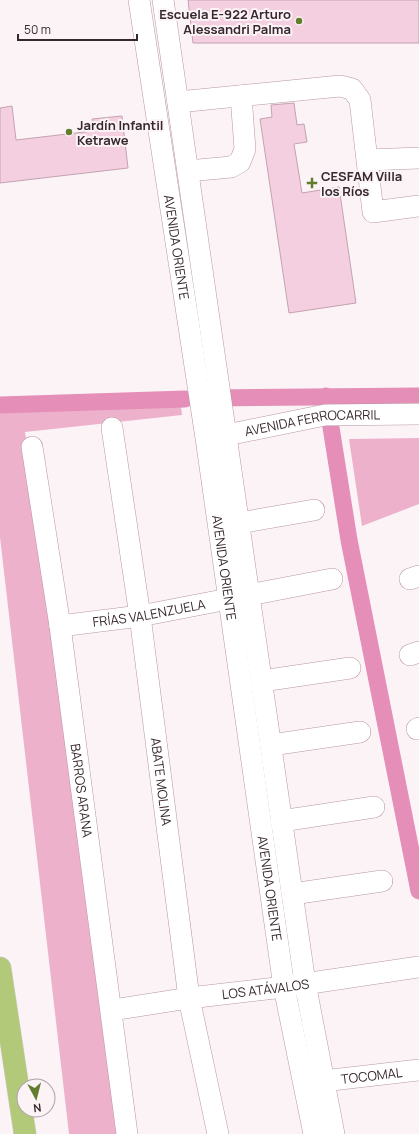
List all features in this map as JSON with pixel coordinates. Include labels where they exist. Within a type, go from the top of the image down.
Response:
[{"type":"main road","points":[[0,968],[25,1134]]},
{"type":"street","name":"AVENIDA ORIENTE","points":[[139,0],[206,438],[284,987],[314,1134]]},
{"type":"street","name":"AVENIDA ORIENTE","points":[[163,0],[305,983],[334,1134]]},
{"type":"street","points":[[178,102],[340,86],[352,89],[360,100],[373,212],[419,206]]},
{"type":"street","points":[[188,171],[230,168],[240,162],[245,149],[241,96]]},
{"type":"street","points":[[368,160],[419,158]]},
{"type":"street","name":"AVENIDA FERROCARRIL","points":[[206,438],[227,436],[325,414],[419,414]]},
{"type":"street","name":"ABATE MOLINA","points":[[112,428],[140,616],[188,998],[218,1134]]},
{"type":"street","name":"BARROS ARANA","points":[[32,447],[60,626],[112,1010],[127,1134]]},
{"type":"street","points":[[239,523],[314,510]]},
{"type":"street","name":"FRÍAS VALENZUELA","points":[[60,626],[140,616],[332,579]]},
{"type":"street","points":[[262,681],[350,668]]},
{"type":"street","points":[[271,745],[360,732]]},
{"type":"street","points":[[282,821],[374,807]]},
{"type":"street","points":[[292,894],[382,881]]},
{"type":"street","name":"LOS ATÁVALOS","points":[[112,1010],[188,998],[284,987],[419,967]]},
{"type":"street","name":"TOCOMAL","points":[[323,1081],[419,1070]]},
{"type":"shaded area","points":[[180,399],[182,415],[25,432],[120,1134],[69,1134],[0,537],[0,405]]},
{"type":"shaded area","points":[[419,438],[419,504],[362,526],[349,439]]},
{"type":"building","name":"Escuela E-922 Arturo Alessandri Palma","points":[[188,0],[419,0],[419,43],[193,43]]},
{"type":"building","points":[[294,103],[297,125],[304,124],[307,142],[294,144],[302,193],[339,187],[356,303],[289,313],[260,119],[272,117],[271,105]]},
{"type":"building","points":[[12,106],[16,140],[93,131],[92,119],[122,116],[128,168],[0,183],[0,108]]},
{"type":"waterway","points":[[326,396],[349,540],[419,891]]},
{"type":"waterway","points":[[214,398],[419,396]]},
{"type":"waterway","points":[[0,405],[185,399]]},
{"type":"place","name":"Escuela E-922 Arturo Alessandri Palma","points":[[299,21]]},
{"type":"place","name":"Jardín Infantil Ketrawe","points":[[69,132]]},
{"type":"place","name":"CESFAM Villa los Ríos","points":[[312,183]]}]
